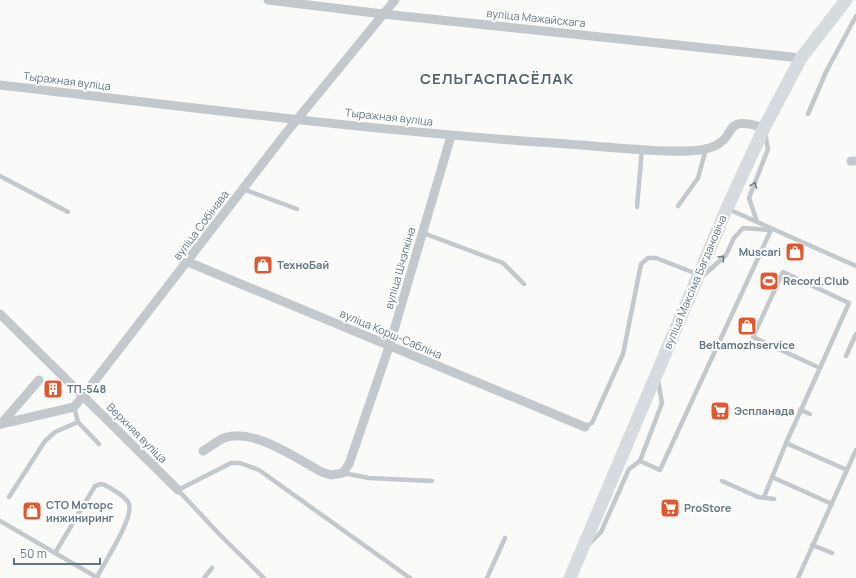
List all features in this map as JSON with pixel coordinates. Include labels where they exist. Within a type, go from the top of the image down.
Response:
[{"type":"main road","name":"вуліца Максіма Багдановіча","points":[[570,578],[727,208],[764,128],[801,58],[846,0]]},
{"type":"street","name":"вуліца Мажайскага","points":[[268,0],[384,14],[801,58]]},
{"type":"street","name":"вуліца Собінава","points":[[74,407],[188,262],[296,120],[395,0]]},
{"type":"street","name":"Тыражная вуліца","points":[[0,86],[451,136],[642,149],[706,149],[716,146],[723,141],[732,127],[740,122],[746,122],[764,128]]},
{"type":"street","name":"вуліца Шчэпкіна","points":[[343,473],[349,464],[389,346],[451,136]]},
{"type":"street","name":"вуліца Корш-Сабліна","points":[[188,262],[585,427]]},
{"type":"street","name":"Верхняя вуліца","points":[[0,314],[178,490]]},
{"type":"street","points":[[1,425],[39,380]]},
{"type":"street","points":[[1,425],[74,407]]},
{"type":"street","points":[[203,451],[225,438],[250,436],[261,440],[322,472],[331,474],[343,473]]},
{"type":"lane","points":[[808,114],[826,72],[856,16]]},
{"type":"lane","points":[[757,222],[749,198],[768,149],[764,128]]},
{"type":"lane","points":[[637,207],[642,149]]},
{"type":"lane","points":[[678,206],[698,178],[706,149]]},
{"type":"lane","points":[[0,176],[68,212]]},
{"type":"lane","points":[[243,189],[297,209]]},
{"type":"lane","points":[[727,208],[771,230],[856,266]]},
{"type":"lane","points":[[585,427],[592,423],[623,354],[641,264],[648,258],[656,258],[696,280],[726,255],[734,238],[743,228],[771,230]]},
{"type":"lane","points":[[640,461],[660,470],[771,230]]},
{"type":"lane","points":[[423,234],[502,263],[524,284]]},
{"type":"lane","points":[[764,497],[800,410],[820,368],[849,303],[782,272],[753,338],[820,368]]},
{"type":"lane","points":[[846,356],[856,334]]},
{"type":"lane","points":[[582,551],[601,532],[629,469],[640,461],[662,403],[656,373]]},
{"type":"lane","points":[[74,407],[78,422],[99,444]]},
{"type":"lane","points":[[800,410],[810,414]]},
{"type":"lane","points":[[9,497],[45,440],[55,432],[78,422]]},
{"type":"lane","points":[[786,443],[847,470]]},
{"type":"lane","points":[[798,578],[856,450]]},
{"type":"lane","points":[[178,490],[231,463],[240,463],[259,470],[410,578]]},
{"type":"lane","points":[[343,473],[369,478],[432,481]]},
{"type":"lane","points":[[772,477],[832,504]]},
{"type":"lane","points":[[722,481],[758,497],[774,499]]},
{"type":"lane","points":[[0,521],[55,553],[98,578],[127,521],[129,510],[126,499],[105,485],[101,484],[95,486],[55,553]]},
{"type":"lane","name":"Верхняя вуліца","points":[[178,490],[264,578]]},
{"type":"lane","points":[[487,578],[505,538]]},
{"type":"lane","points":[[812,545],[832,553]]},
{"type":"lane","points":[[204,578],[212,568]]},
{"type":"place","name":"Muscari","points":[[795,252]]},
{"type":"place","name":"ТехноБай","points":[[263,265]]},
{"type":"place","name":"Record.Club","points":[[769,281]]},
{"type":"place","name":"Beltamozhservice","points":[[747,326]]},
{"type":"place","name":"ТП-548","points":[[53,389]]},
{"type":"place","name":"Эспланада","points":[[720,411]]},
{"type":"place","name":"ProStore","points":[[670,508]]},
{"type":"place","name":"СТО Моторс инжиниринг","points":[[32,511]]},
{"type":"district","name":"СЕЛЬГАСПАСЁЛАК","points":[[497,79]]}]
